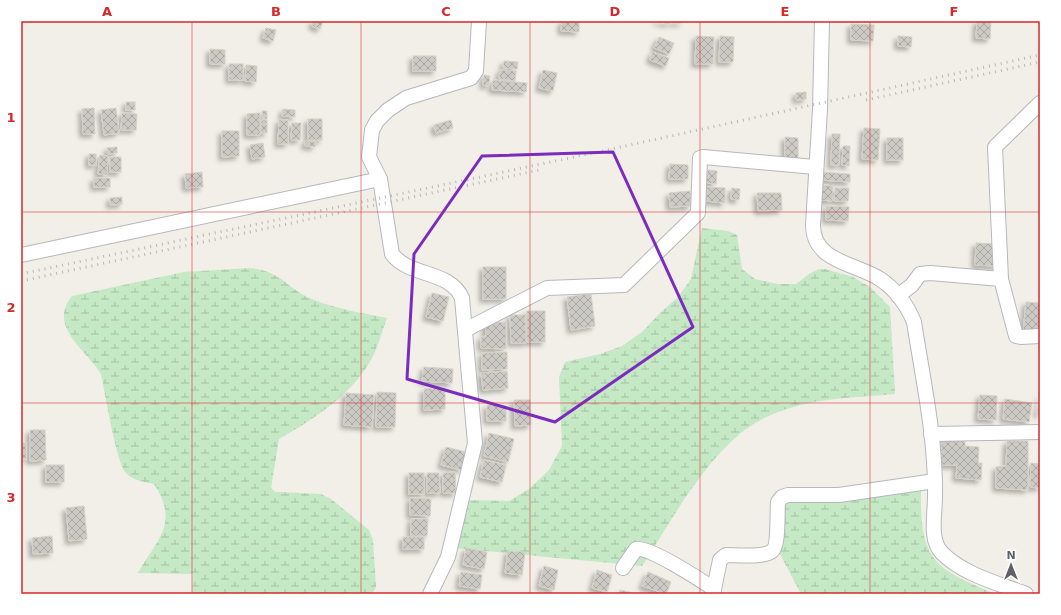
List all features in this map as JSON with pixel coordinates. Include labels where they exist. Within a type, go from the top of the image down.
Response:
[{"type":"street","points":[[430,594],[448,557],[474,450],[475,436],[462,298],[459,290],[452,283],[401,262],[392,254],[380,179],[369,157],[371,135],[377,121],[388,110],[406,98],[471,78],[476,71],[479,21]]},
{"type":"street","points":[[822,21],[820,109],[815,167],[813,234],[818,247],[825,254],[880,280],[898,296],[909,309],[914,322],[931,434],[935,481],[934,533],[936,543],[942,552],[968,571],[1026,594]]},
{"type":"street","points":[[1040,103],[995,147],[1002,279],[1016,336],[1021,338],[1040,336]]},
{"type":"street","points":[[465,330],[546,288],[624,285],[698,213],[700,158],[703,157],[815,167]]},
{"type":"street","points":[[21,256],[380,179]]},
{"type":"street","points":[[898,296],[912,285],[920,274],[930,273],[1002,279]]},
{"type":"street","points":[[931,434],[1040,432]]},
{"type":"street","points":[[623,568],[636,549],[642,548],[669,561],[714,591],[720,560],[726,555],[765,554],[773,551],[776,544],[778,502],[782,497],[788,495],[839,495],[935,481]]},
{"type":"highlighted area","points":[[613,152],[693,327],[555,422],[407,379],[414,254],[482,156]]},
{"type":"green space","points":[[702,228],[728,231],[737,235],[742,269],[755,279],[778,284],[796,284],[809,274],[819,269],[825,269],[853,277],[870,287],[890,307],[895,394],[831,399],[802,405],[770,415],[749,427],[733,440],[703,473],[677,510],[642,566],[454,548],[468,500],[509,501],[529,489],[549,470],[562,446],[559,377],[565,362],[600,354],[622,346],[642,332],[678,297],[691,279]]},
{"type":"green space","points":[[250,268],[261,270],[277,276],[303,295],[312,299],[349,310],[387,318],[373,356],[365,370],[355,382],[344,394],[319,414],[279,439],[271,488],[275,492],[321,494],[331,499],[369,530],[373,540],[376,587],[372,594],[192,594],[193,574],[138,573],[163,531],[165,510],[162,498],[154,484],[132,478],[126,473],[122,466],[115,442],[101,374],[72,338],[66,328],[64,318],[65,307],[72,296],[184,272]]},
{"type":"green space","points":[[921,491],[921,514],[924,533],[928,547],[935,559],[958,577],[995,594],[801,594],[779,552],[783,501]]},
{"type":"building","points":[[313,21],[323,21],[320,29],[312,26]]},
{"type":"building","points":[[562,21],[579,21],[579,32],[561,31]]},
{"type":"building","points":[[655,21],[670,21],[669,24]]},
{"type":"building","points":[[672,21],[682,21],[682,23],[672,23]]},
{"type":"building","points":[[977,21],[991,21],[990,39],[976,38]]},
{"type":"building","points":[[851,24],[874,25],[873,41],[851,40]]},
{"type":"building","points":[[266,28],[276,30],[273,41],[263,38]]},
{"type":"building","points":[[696,36],[714,37],[713,64],[695,64]]},
{"type":"building","points":[[720,36],[734,37],[733,62],[719,62]]},
{"type":"building","points":[[898,36],[912,37],[911,47],[898,46]]},
{"type":"building","points":[[659,37],[674,43],[669,54],[654,48]]},
{"type":"building","points":[[210,49],[225,50],[225,64],[210,64]]},
{"type":"building","points":[[652,52],[669,58],[666,66],[650,60]]},
{"type":"building","points":[[413,56],[436,56],[436,71],[413,71]]},
{"type":"building","points":[[504,61],[518,62],[517,69],[503,68]]},
{"type":"building","points":[[229,64],[243,64],[243,80],[229,80]]},
{"type":"building","points":[[246,65],[257,66],[256,82],[245,81]]},
{"type":"building","points":[[500,70],[516,71],[515,81],[499,79]]},
{"type":"building","points":[[543,70],[557,73],[553,91],[539,88]]},
{"type":"building","points":[[484,75],[490,76],[489,86],[483,85]]},
{"type":"building","points":[[493,80],[527,83],[526,92],[492,90]]},
{"type":"building","points":[[806,92],[806,99],[796,100],[796,93]]},
{"type":"building","points":[[126,102],[135,102],[135,110],[126,110]]},
{"type":"building","points":[[94,108],[95,134],[83,134],[82,109]]},
{"type":"building","points":[[116,108],[119,133],[104,135],[101,110]]},
{"type":"building","points":[[283,109],[295,110],[295,117],[282,116]]},
{"type":"building","points":[[262,111],[267,111],[267,119],[263,119]]},
{"type":"building","points":[[122,113],[137,114],[136,130],[121,130]]},
{"type":"building","points":[[260,113],[260,135],[247,135],[247,114]]},
{"type":"building","points":[[308,119],[322,119],[322,140],[308,140]]},
{"type":"building","points":[[261,120],[267,120],[267,133],[261,133]]},
{"type":"building","points":[[279,120],[288,120],[288,144],[278,144]]},
{"type":"building","points":[[451,120],[453,128],[436,133],[434,125]]},
{"type":"building","points":[[292,123],[301,123],[300,140],[291,140]]},
{"type":"building","points":[[864,128],[880,129],[878,160],[862,159]]},
{"type":"building","points":[[222,131],[239,131],[239,156],[222,157]]},
{"type":"building","points":[[832,134],[840,134],[839,165],[831,165]]},
{"type":"building","points":[[785,137],[798,138],[798,159],[785,158]]},
{"type":"building","points":[[887,138],[903,138],[903,160],[887,160]]},
{"type":"building","points":[[305,141],[316,142],[315,147],[305,146]]},
{"type":"building","points":[[263,143],[265,157],[252,159],[250,145]]},
{"type":"building","points":[[843,146],[850,146],[849,166],[842,165]]},
{"type":"building","points":[[117,147],[117,153],[108,154],[107,148]]},
{"type":"building","points":[[89,154],[96,154],[96,165],[89,165]]},
{"type":"building","points":[[100,155],[108,156],[107,175],[98,174]]},
{"type":"building","points":[[110,157],[121,157],[121,172],[110,172]]},
{"type":"building","points":[[670,164],[688,165],[688,179],[669,179]]},
{"type":"building","points":[[708,170],[717,171],[716,184],[706,183]]},
{"type":"building","points":[[202,172],[203,187],[186,188],[185,174]]},
{"type":"building","points":[[822,172],[850,174],[850,182],[821,180]]},
{"type":"building","points":[[94,178],[110,178],[110,187],[94,187]]},
{"type":"building","points":[[823,185],[833,186],[832,201],[821,200]]},
{"type":"building","points":[[707,187],[725,188],[725,203],[706,201]]},
{"type":"building","points":[[732,188],[740,189],[739,200],[731,199]]},
{"type":"building","points":[[835,188],[849,188],[848,201],[834,201]]},
{"type":"building","points":[[690,191],[691,206],[670,207],[669,193]]},
{"type":"building","points":[[757,193],[781,193],[782,210],[758,211]]},
{"type":"building","points":[[122,197],[122,204],[110,205],[110,198]]},
{"type":"building","points":[[826,206],[849,207],[848,221],[826,220]]},
{"type":"building","points":[[976,243],[998,244],[997,266],[975,265]]},
{"type":"building","points":[[483,267],[506,267],[506,299],[483,299]]},
{"type":"building","points":[[432,293],[449,297],[443,321],[426,317]]},
{"type":"building","points":[[591,294],[595,326],[571,330],[567,297]]},
{"type":"building","points":[[1026,302],[1040,303],[1040,335],[1023,334]]},
{"type":"building","points":[[527,311],[545,311],[545,342],[527,342]]},
{"type":"building","points":[[510,315],[525,315],[526,343],[511,343]]},
{"type":"building","points":[[506,322],[506,349],[481,348],[481,337],[486,336],[485,323]]},
{"type":"building","points":[[507,352],[507,369],[482,370],[482,353]]},
{"type":"building","points":[[424,367],[453,369],[452,383],[422,381]]},
{"type":"building","points":[[507,371],[508,388],[483,390],[481,373]]},
{"type":"building","points":[[445,388],[445,409],[424,410],[424,389]]},
{"type":"building","points":[[377,392],[396,393],[395,427],[376,427]]},
{"type":"building","points":[[346,393],[374,395],[372,427],[344,425]]},
{"type":"building","points":[[980,395],[997,396],[996,420],[978,419]]},
{"type":"building","points":[[1040,395],[1040,415],[1037,414]]},
{"type":"building","points":[[1005,399],[1032,403],[1029,422],[1003,419]]},
{"type":"building","points":[[514,400],[530,400],[531,425],[515,426]]},
{"type":"building","points":[[487,405],[506,406],[506,421],[487,421]]},
{"type":"building","points":[[30,430],[45,430],[46,460],[30,461]]},
{"type":"building","points":[[489,433],[514,439],[508,462],[484,456]]},
{"type":"building","points":[[941,440],[965,441],[965,446],[979,447],[978,463],[982,463],[981,480],[956,478],[957,465],[941,465]]},
{"type":"building","points":[[1007,441],[1028,441],[1028,490],[996,488],[996,467],[1006,466]]},
{"type":"building","points":[[21,443],[26,443],[26,459],[21,459]]},
{"type":"building","points":[[446,447],[466,452],[461,470],[441,465]]},
{"type":"building","points":[[484,460],[506,465],[502,482],[480,477]]},
{"type":"building","points":[[1031,463],[1040,464],[1040,488],[1030,487]]},
{"type":"building","points":[[46,465],[64,465],[64,482],[46,482]]},
{"type":"building","points":[[455,472],[456,493],[443,493],[443,473]]},
{"type":"building","points":[[409,473],[424,473],[424,494],[409,494]]},
{"type":"building","points":[[427,473],[439,473],[440,493],[427,493]]},
{"type":"building","points":[[410,498],[431,499],[430,516],[410,515]]},
{"type":"building","points":[[84,506],[87,539],[69,541],[66,508]]},
{"type":"building","points":[[411,519],[428,519],[427,536],[411,536]]},
{"type":"building","points":[[52,536],[53,553],[33,554],[32,538]]},
{"type":"building","points":[[403,537],[424,537],[424,549],[403,549]]},
{"type":"building","points":[[466,548],[487,552],[484,569],[463,565]]},
{"type":"building","points":[[508,551],[525,552],[522,575],[505,573]]},
{"type":"building","points":[[544,566],[558,570],[554,590],[539,586]]},
{"type":"building","points":[[597,570],[612,575],[607,592],[592,588]]},
{"type":"building","points":[[461,572],[482,575],[480,589],[459,586]]},
{"type":"building","points":[[648,572],[671,582],[666,594],[642,586]]},
{"type":"building","points":[[620,590],[634,593],[634,594],[619,594]]},
{"type":"railway","points":[[21,274],[598,152],[1040,55]]},
{"type":"railway","points":[[866,100],[1040,62]]},
{"type":"railway","points":[[21,281],[539,170]]}]
